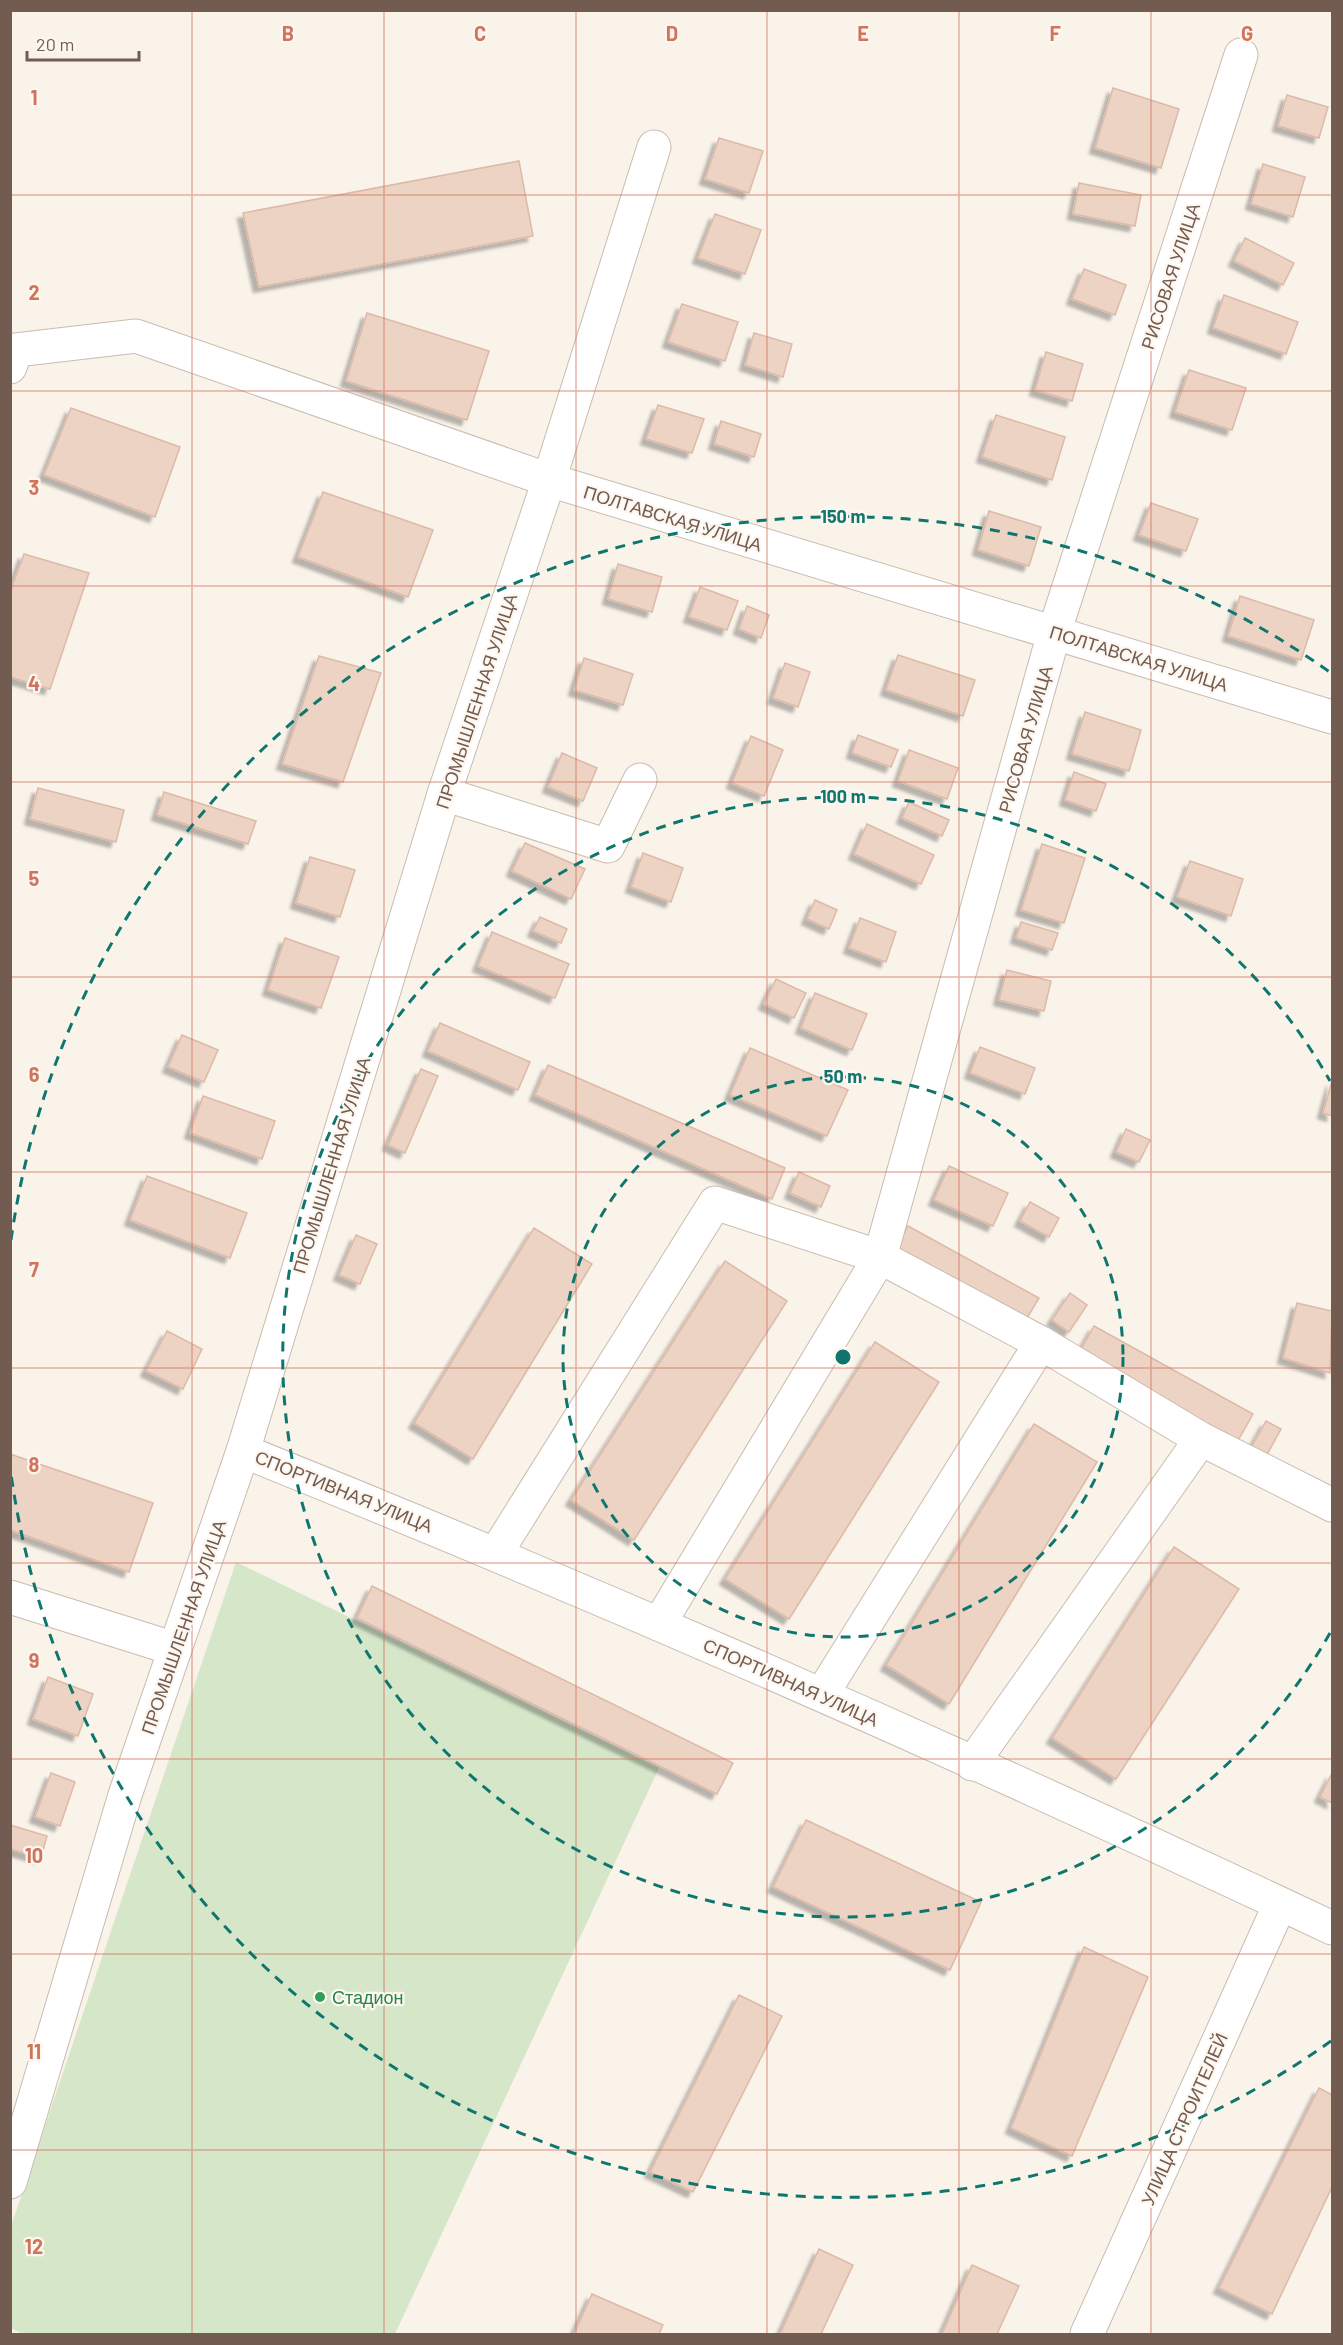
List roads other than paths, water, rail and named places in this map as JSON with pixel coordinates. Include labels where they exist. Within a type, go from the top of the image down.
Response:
[{"type":"street","name":"РИСОВАЯ УЛИЦА","points":[[658,1624],[880,1257],[1054,633],[1241,56]]},
{"type":"street","name":"ПРОМЫШЛЕННАЯ УЛИЦА","points":[[10,2182],[126,1796],[243,1451],[444,794],[549,480],[654,147]]},
{"type":"street","name":"ПОЛТАВСКАЯ УЛИЦА","points":[[13,358],[136,336],[549,480],[1332,717]]},
{"type":"street","points":[[444,794],[608,846],[640,780]]},
{"type":"street","points":[[496,1553],[715,1203],[880,1257],[1041,1342],[1201,1439],[1332,1504]]},
{"type":"street","points":[[822,1694],[1041,1342]]},
{"type":"street","points":[[972,1764],[1201,1439]]},
{"type":"street","name":"СПОРТИВНАЯ УЛИЦА","points":[[243,1451],[496,1553],[822,1694],[1332,1928]]},
{"type":"street","points":[[10,1597],[175,1648]]},
{"type":"street","name":"УЛИЦА СТРОИТЕЛЕЙ","points":[[1087,2334],[1280,1904]]},
{"type":"place","name":"Стадион","points":[[320,1997]]}]
